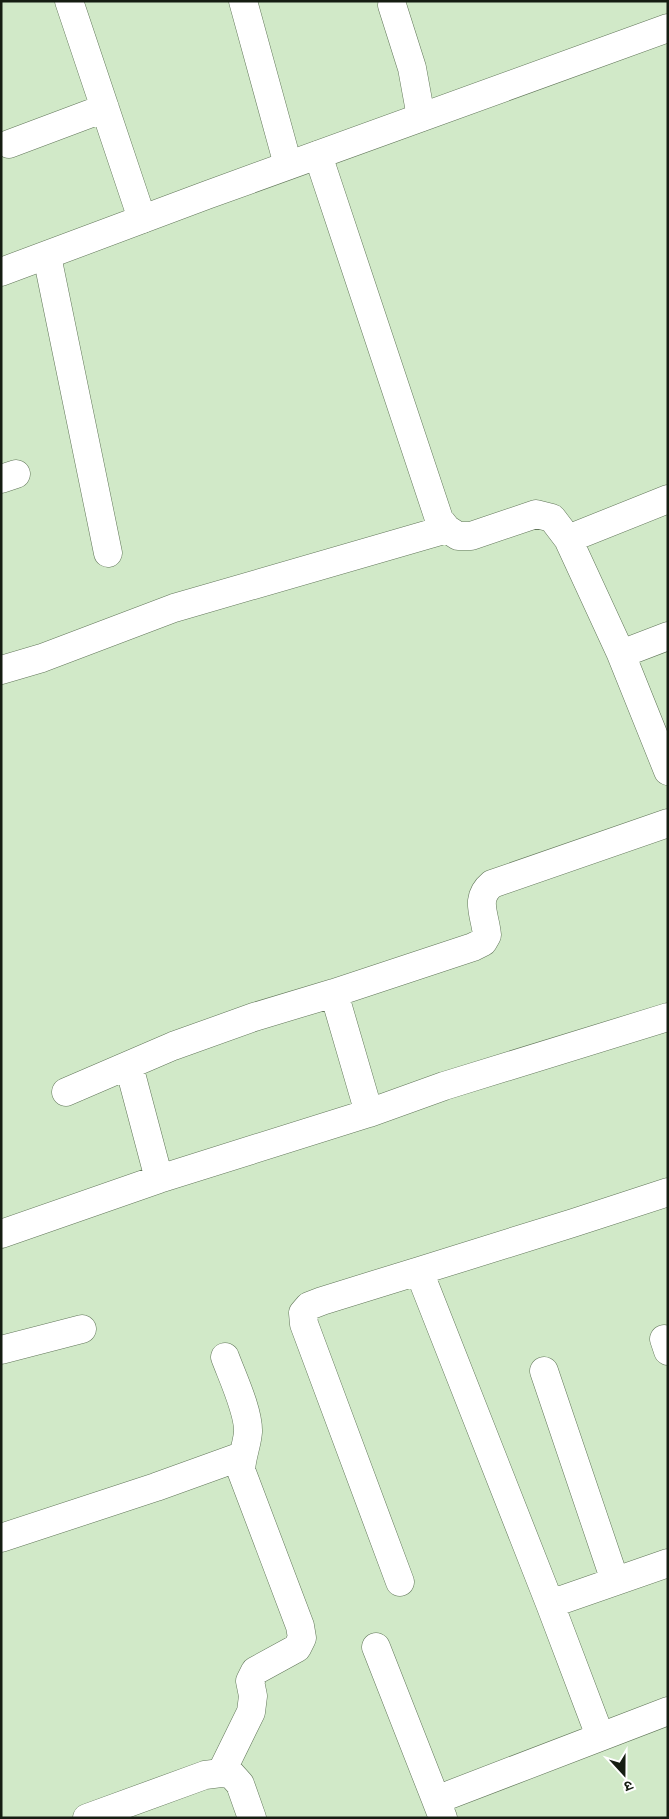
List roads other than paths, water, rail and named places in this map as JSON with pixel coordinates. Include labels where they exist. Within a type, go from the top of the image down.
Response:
[{"type":"street","points":[[69,1],[142,219]]},
{"type":"street","points":[[242,1],[288,165]]},
{"type":"street","points":[[392,5],[412,68],[421,117]]},
{"type":"street","points":[[1,272],[288,165],[668,28]]},
{"type":"street","points":[[9,144],[105,108]]},
{"type":"street","points":[[318,155],[439,519],[447,529],[458,536],[471,536],[536,514],[552,518],[568,539],[621,654],[666,760]]},
{"type":"street","points":[[46,256],[108,553]]},
{"type":"street","points":[[568,539],[668,499]]},
{"type":"street","points":[[1,670],[42,658],[174,608],[447,529]]},
{"type":"street","points":[[621,654],[668,636]]},
{"type":"street","points":[[66,1092],[173,1046],[254,1017],[473,947],[482,942],[487,934],[481,900],[485,890],[492,884],[668,823]]},
{"type":"street","points":[[334,993],[370,1113]]},
{"type":"street","points":[[1,1234],[158,1179],[370,1113],[444,1086],[668,1017]]},
{"type":"street","points":[[129,1066],[158,1179]]},
{"type":"street","points":[[400,1582],[304,1324],[303,1313],[309,1306],[322,1301],[668,1192]]},
{"type":"street","points":[[419,1271],[600,1736]]},
{"type":"street","points":[[1,1350],[82,1329]]},
{"type":"street","points":[[221,1773],[251,1712],[253,1696],[250,1681],[254,1671],[297,1648],[302,1638],[300,1626],[242,1470],[242,1456],[248,1432],[246,1416],[225,1356]]},
{"type":"street","points":[[544,1371],[615,1581]]},
{"type":"street","points":[[1,1538],[156,1487],[242,1456]]},
{"type":"street","points":[[550,1604],[668,1563]]},
{"type":"street","points":[[376,1647],[440,1809],[600,1736],[668,1711]]},
{"type":"street","points":[[87,1818],[205,1776],[221,1773],[231,1774],[240,1784],[252,1818]]}]
